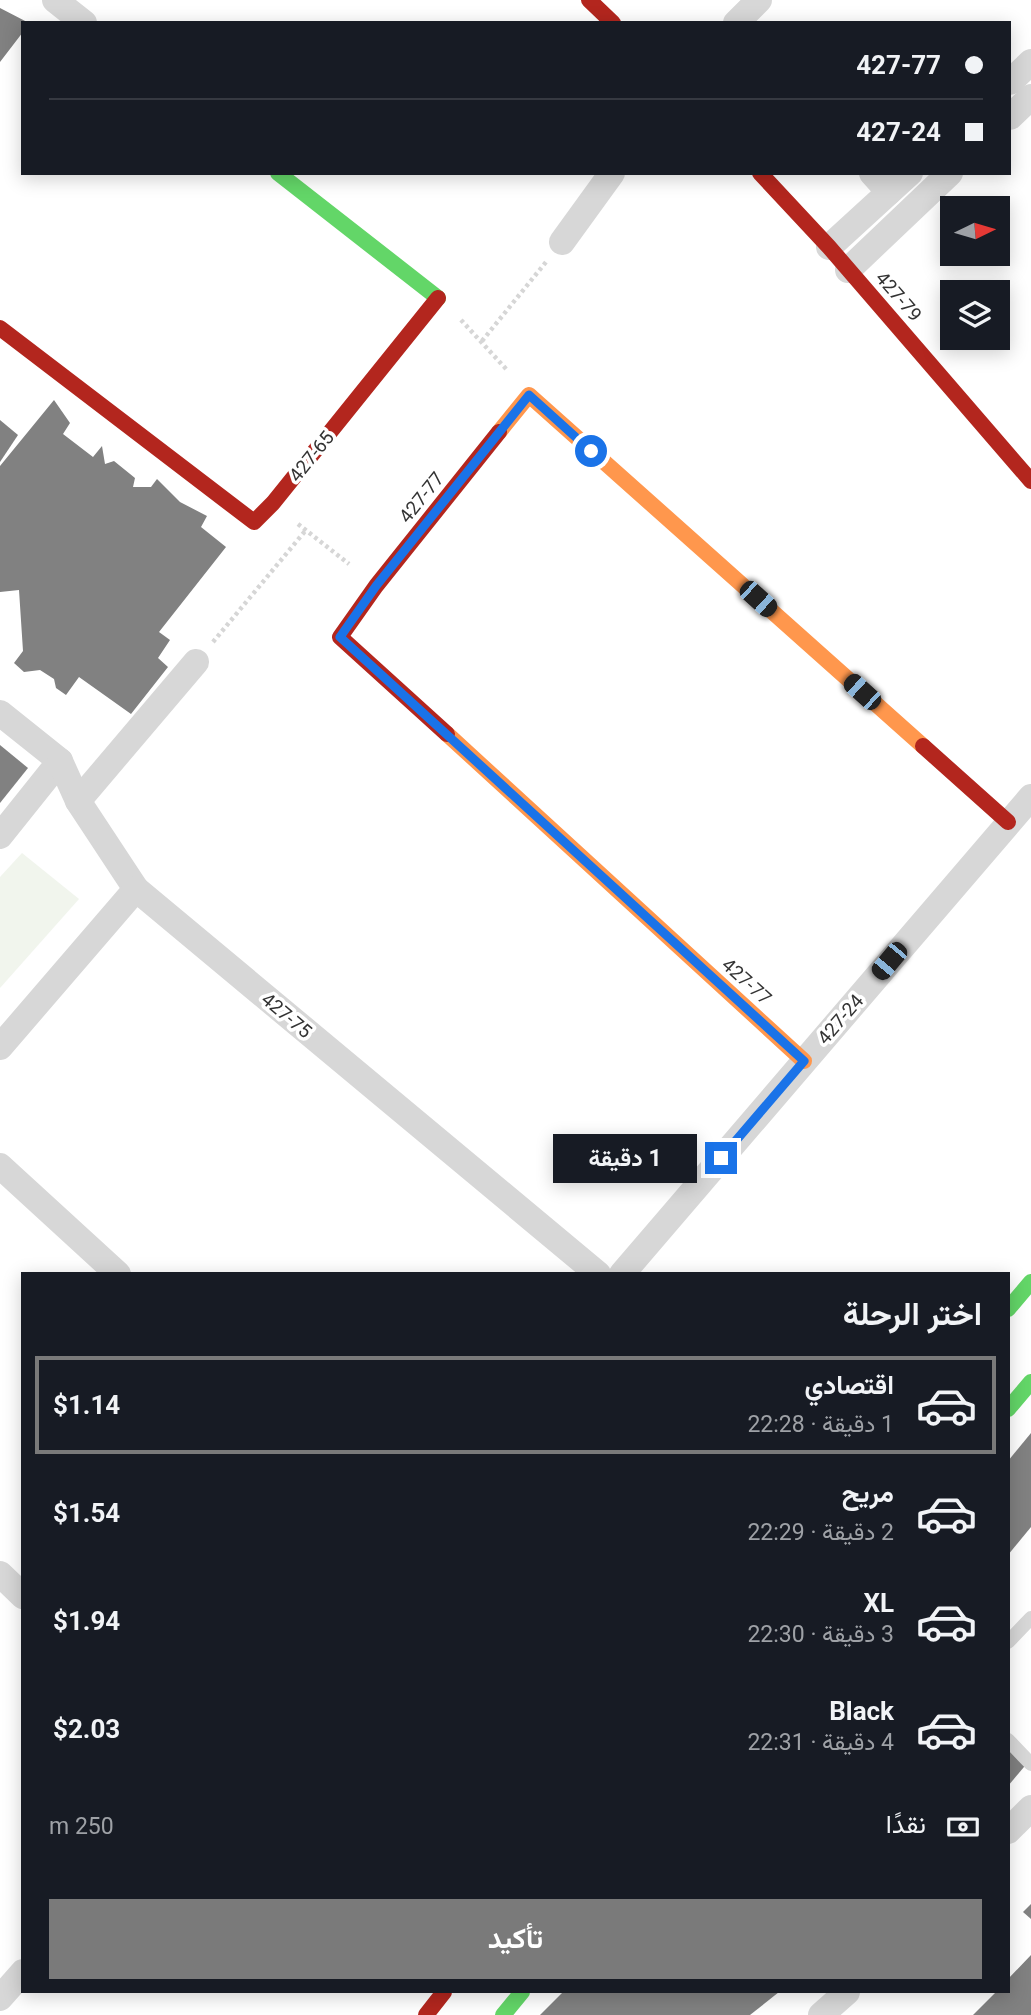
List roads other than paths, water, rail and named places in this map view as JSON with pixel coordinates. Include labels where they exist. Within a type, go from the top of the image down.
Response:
[{"type":"street","points":[[55,0],[81,21]]},
{"type":"street","points":[[589,0],[611,21]]},
{"type":"street","points":[[738,21],[759,0]]},
{"type":"street","points":[[1011,81],[1031,62]]},
{"type":"street","points":[[1011,116],[1031,97]]},
{"type":"street","name":"427-65","points":[[0,328],[254,522],[273,503],[438,298],[281,175]]},
{"type":"street","points":[[562,242],[611,175]]},
{"type":"street","name":"427-79","points":[[762,175],[829,247],[1031,481]]},
{"type":"street","points":[[829,247],[881,183],[904,175]]},
{"type":"street","points":[[848,270],[948,175]]},
{"type":"street","name":"427-77","points":[[804,1061],[340,637],[376,586],[529,395],[1008,822]]},
{"type":"street","points":[[78,801],[196,662]]},
{"type":"street","points":[[0,713],[60,761],[0,836]]},
{"type":"street","name":"427-75","points":[[60,761],[78,801],[136,890],[596,1272]]},
{"type":"street","name":"427-24","points":[[624,1272],[1031,797]]},
{"type":"street","points":[[0,1047],[136,890]]},
{"type":"street","points":[[0,1166],[116,1272]]},
{"type":"street","points":[[1010,1307],[1031,1282]]},
{"type":"street","points":[[1010,1407],[1031,1381]]},
{"type":"street","points":[[0,1574],[21,1594]]},
{"type":"street","points":[[1010,1829],[1031,1808]]},
{"type":"street","points":[[0,1997],[21,1974]]},
{"type":"street","points":[[426,2015],[443,1993]]},
{"type":"street","points":[[503,2015],[521,1993]]},
{"type":"street","points":[[821,2015],[846,1993]]},
{"type":"lane","points":[[1010,1640],[1031,1618]]},
{"type":"lane","points":[[1010,1742],[1031,1764]]}]
